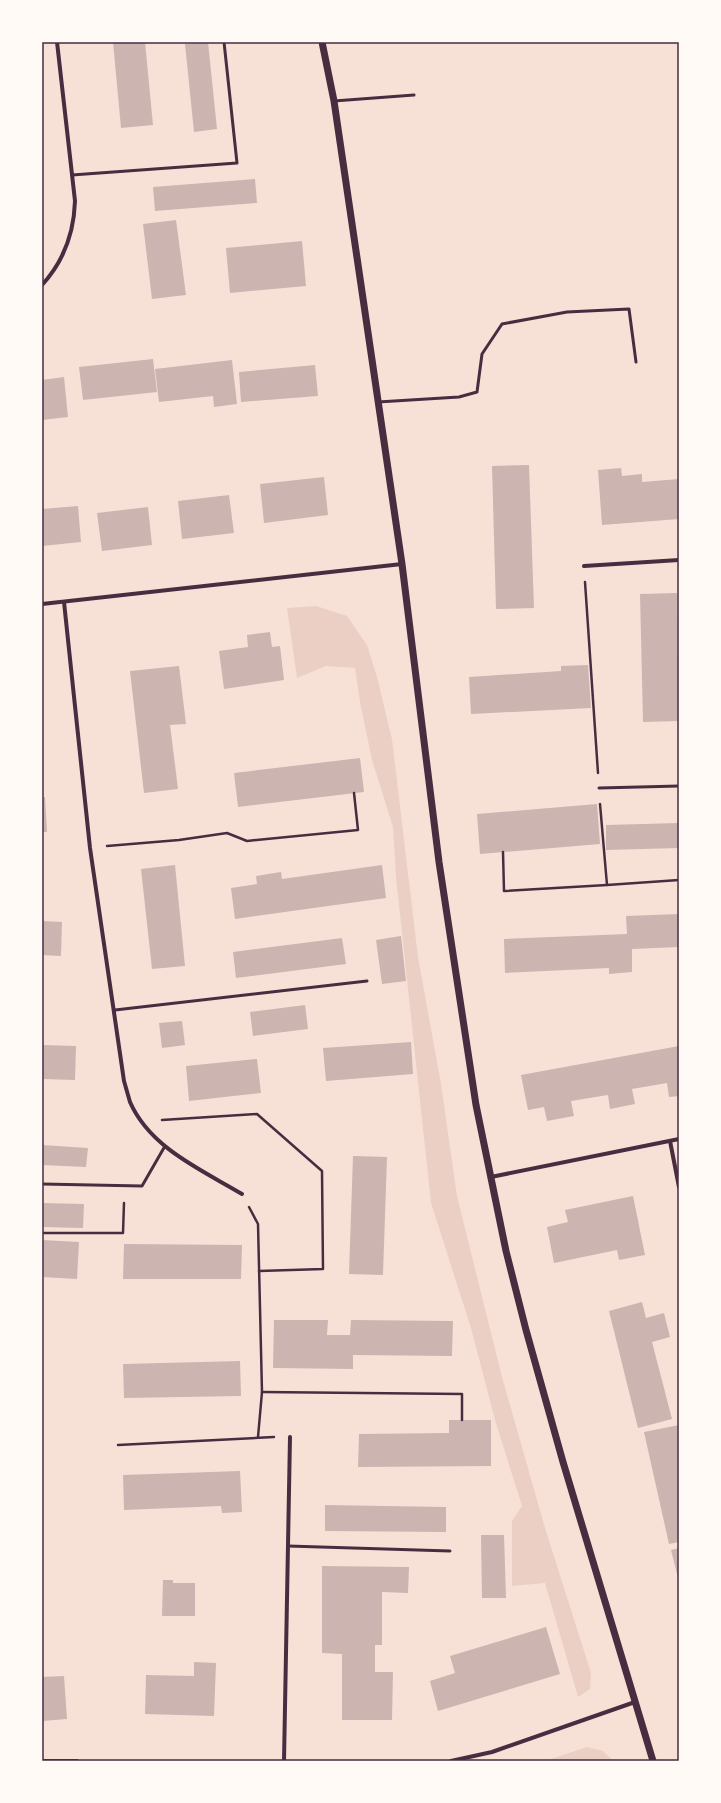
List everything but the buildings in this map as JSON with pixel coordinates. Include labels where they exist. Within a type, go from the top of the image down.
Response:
[{"type":"street","points":[[42,284],[53,273],[63,256],[70,238],[75,212],[58,42]]},
{"type":"street","points":[[322,42],[334,101],[402,564],[439,862],[476,1105],[506,1251],[526,1330],[562,1462],[653,1761]]},
{"type":"street","points":[[584,566],[679,560]]},
{"type":"street","points":[[42,604],[402,564]]},
{"type":"street","points":[[64,602],[90,848],[115,1010],[124,1081],[131,1102],[142,1121],[165,1146],[184,1160],[242,1194]]},
{"type":"street","points":[[491,1177],[679,1139]]},
{"type":"street","points":[[670,1141],[679,1186]]},
{"type":"street","points":[[284,1761],[290,1437]]},
{"type":"street","points":[[451,1761],[492,1752],[635,1702]]},
{"type":"street","points":[[42,1761],[77,1761]]},
{"type":"lane","points":[[72,175],[237,163],[224,42]]},
{"type":"lane","points":[[334,101],[414,96]]},
{"type":"lane","points":[[378,402],[459,397],[477,392],[482,354],[502,324],[568,312],[629,308],[636,362]]},
{"type":"lane","points":[[599,788],[679,786]]},
{"type":"lane","points":[[115,1010],[367,982]]},
{"type":"lane","points":[[42,1184],[142,1186],[165,1146]]},
{"type":"lane","points":[[288,1546],[450,1551]]},
{"type":"path","points":[[584,566],[607,885]]},
{"type":"path","points":[[90,848],[179,840],[227,833],[247,841],[358,830],[354,793]]},
{"type":"path","points":[[503,852],[504,891],[679,880]]},
{"type":"path","points":[[142,1121],[257,1114],[322,1171],[323,1269],[259,1271]]},
{"type":"path","points":[[42,1232],[123,1233],[125,1186]]},
{"type":"path","points":[[242,1194],[258,1224],[262,1392],[258,1437]]},
{"type":"path","points":[[262,1392],[462,1394],[462,1420]]},
{"type":"path","points":[[118,1445],[258,1437],[290,1437]]},
{"type":"shaded area","points":[[316,606],[347,616],[367,645],[377,677],[392,739],[418,957],[441,1084],[457,1196],[502,1377],[545,1528],[591,1673],[590,1689],[578,1697],[545,1583],[512,1586],[512,1521],[522,1506],[495,1420],[471,1328],[431,1203],[396,877],[393,827],[372,760],[360,702],[355,668],[326,666],[297,678],[287,608]]},
{"type":"shaded area","points":[[587,1747],[603,1751],[613,1761],[545,1761]]}]
